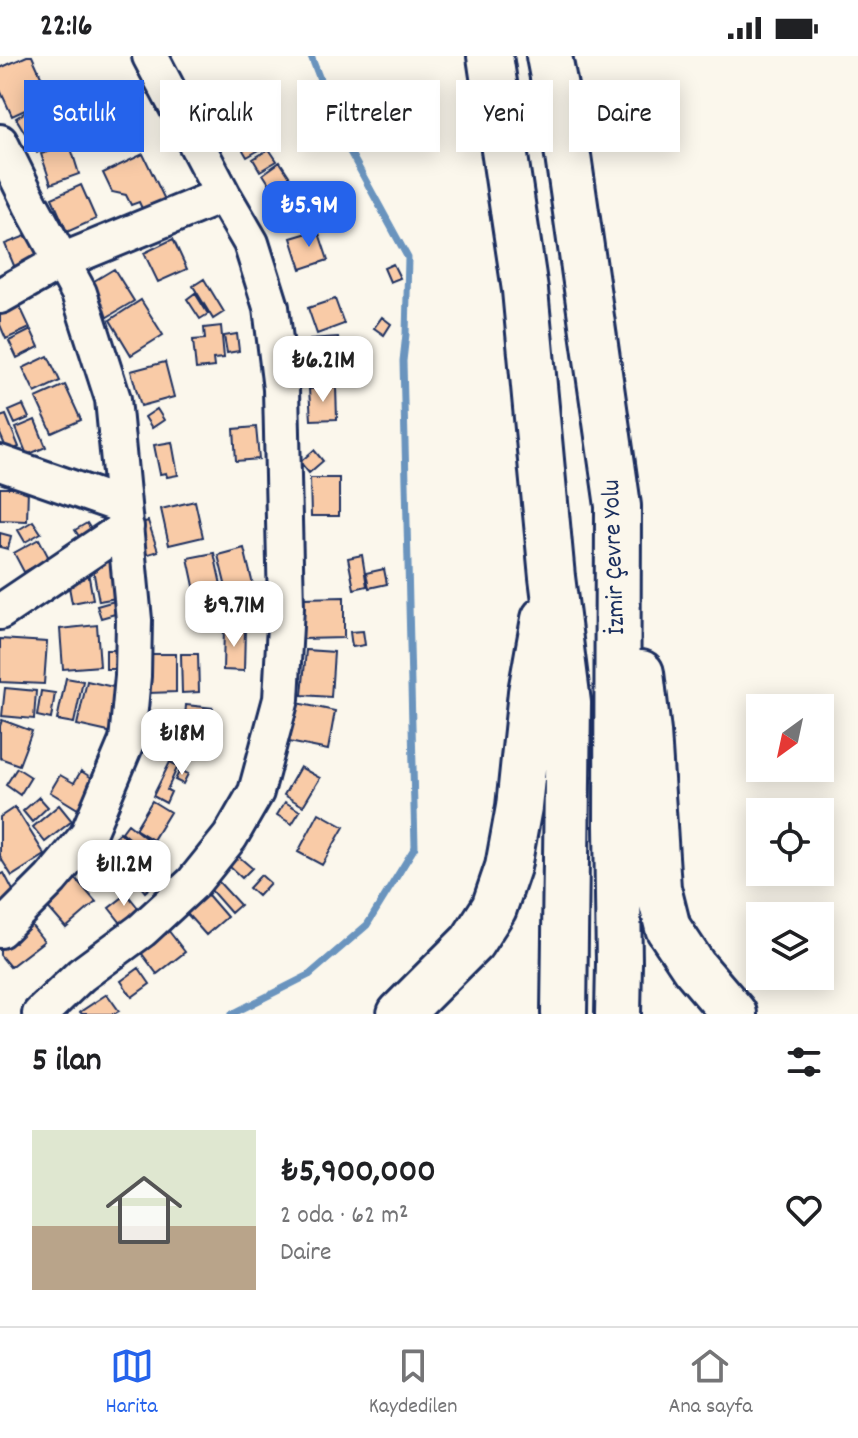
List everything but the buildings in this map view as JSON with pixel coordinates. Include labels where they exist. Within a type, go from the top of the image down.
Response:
[{"type":"highway","points":[[490,56],[525,290],[552,577],[568,703],[564,1014]]},
{"type":"highway","name":"İzmir Çevre Yolu","points":[[549,56],[567,149],[618,506],[618,1014]]},
{"type":"highway","points":[[618,506],[648,732],[658,888],[668,928],[694,967],[734,1014]]},
{"type":"highway","points":[[400,1014],[472,942],[494,908],[508,867],[516,822],[531,692],[552,577]]},
{"type":"street","points":[[40,1014],[81,975],[142,930],[193,883],[230,837],[256,792],[281,699],[286,607],[281,389],[271,307],[251,243],[150,56]]},
{"type":"street","points":[[0,142],[79,293],[113,399],[134,620],[127,741],[87,836],[51,879],[0,930]]},
{"type":"street","points":[[0,296],[62,261],[223,195]]},
{"type":"street","points":[[0,463],[125,517]]},
{"type":"street","points":[[0,612],[125,517]]},
{"type":"waterway","points":[[232,1014],[309,975],[367,925],[415,847],[403,361],[408,258],[343,139],[311,56]]}]
